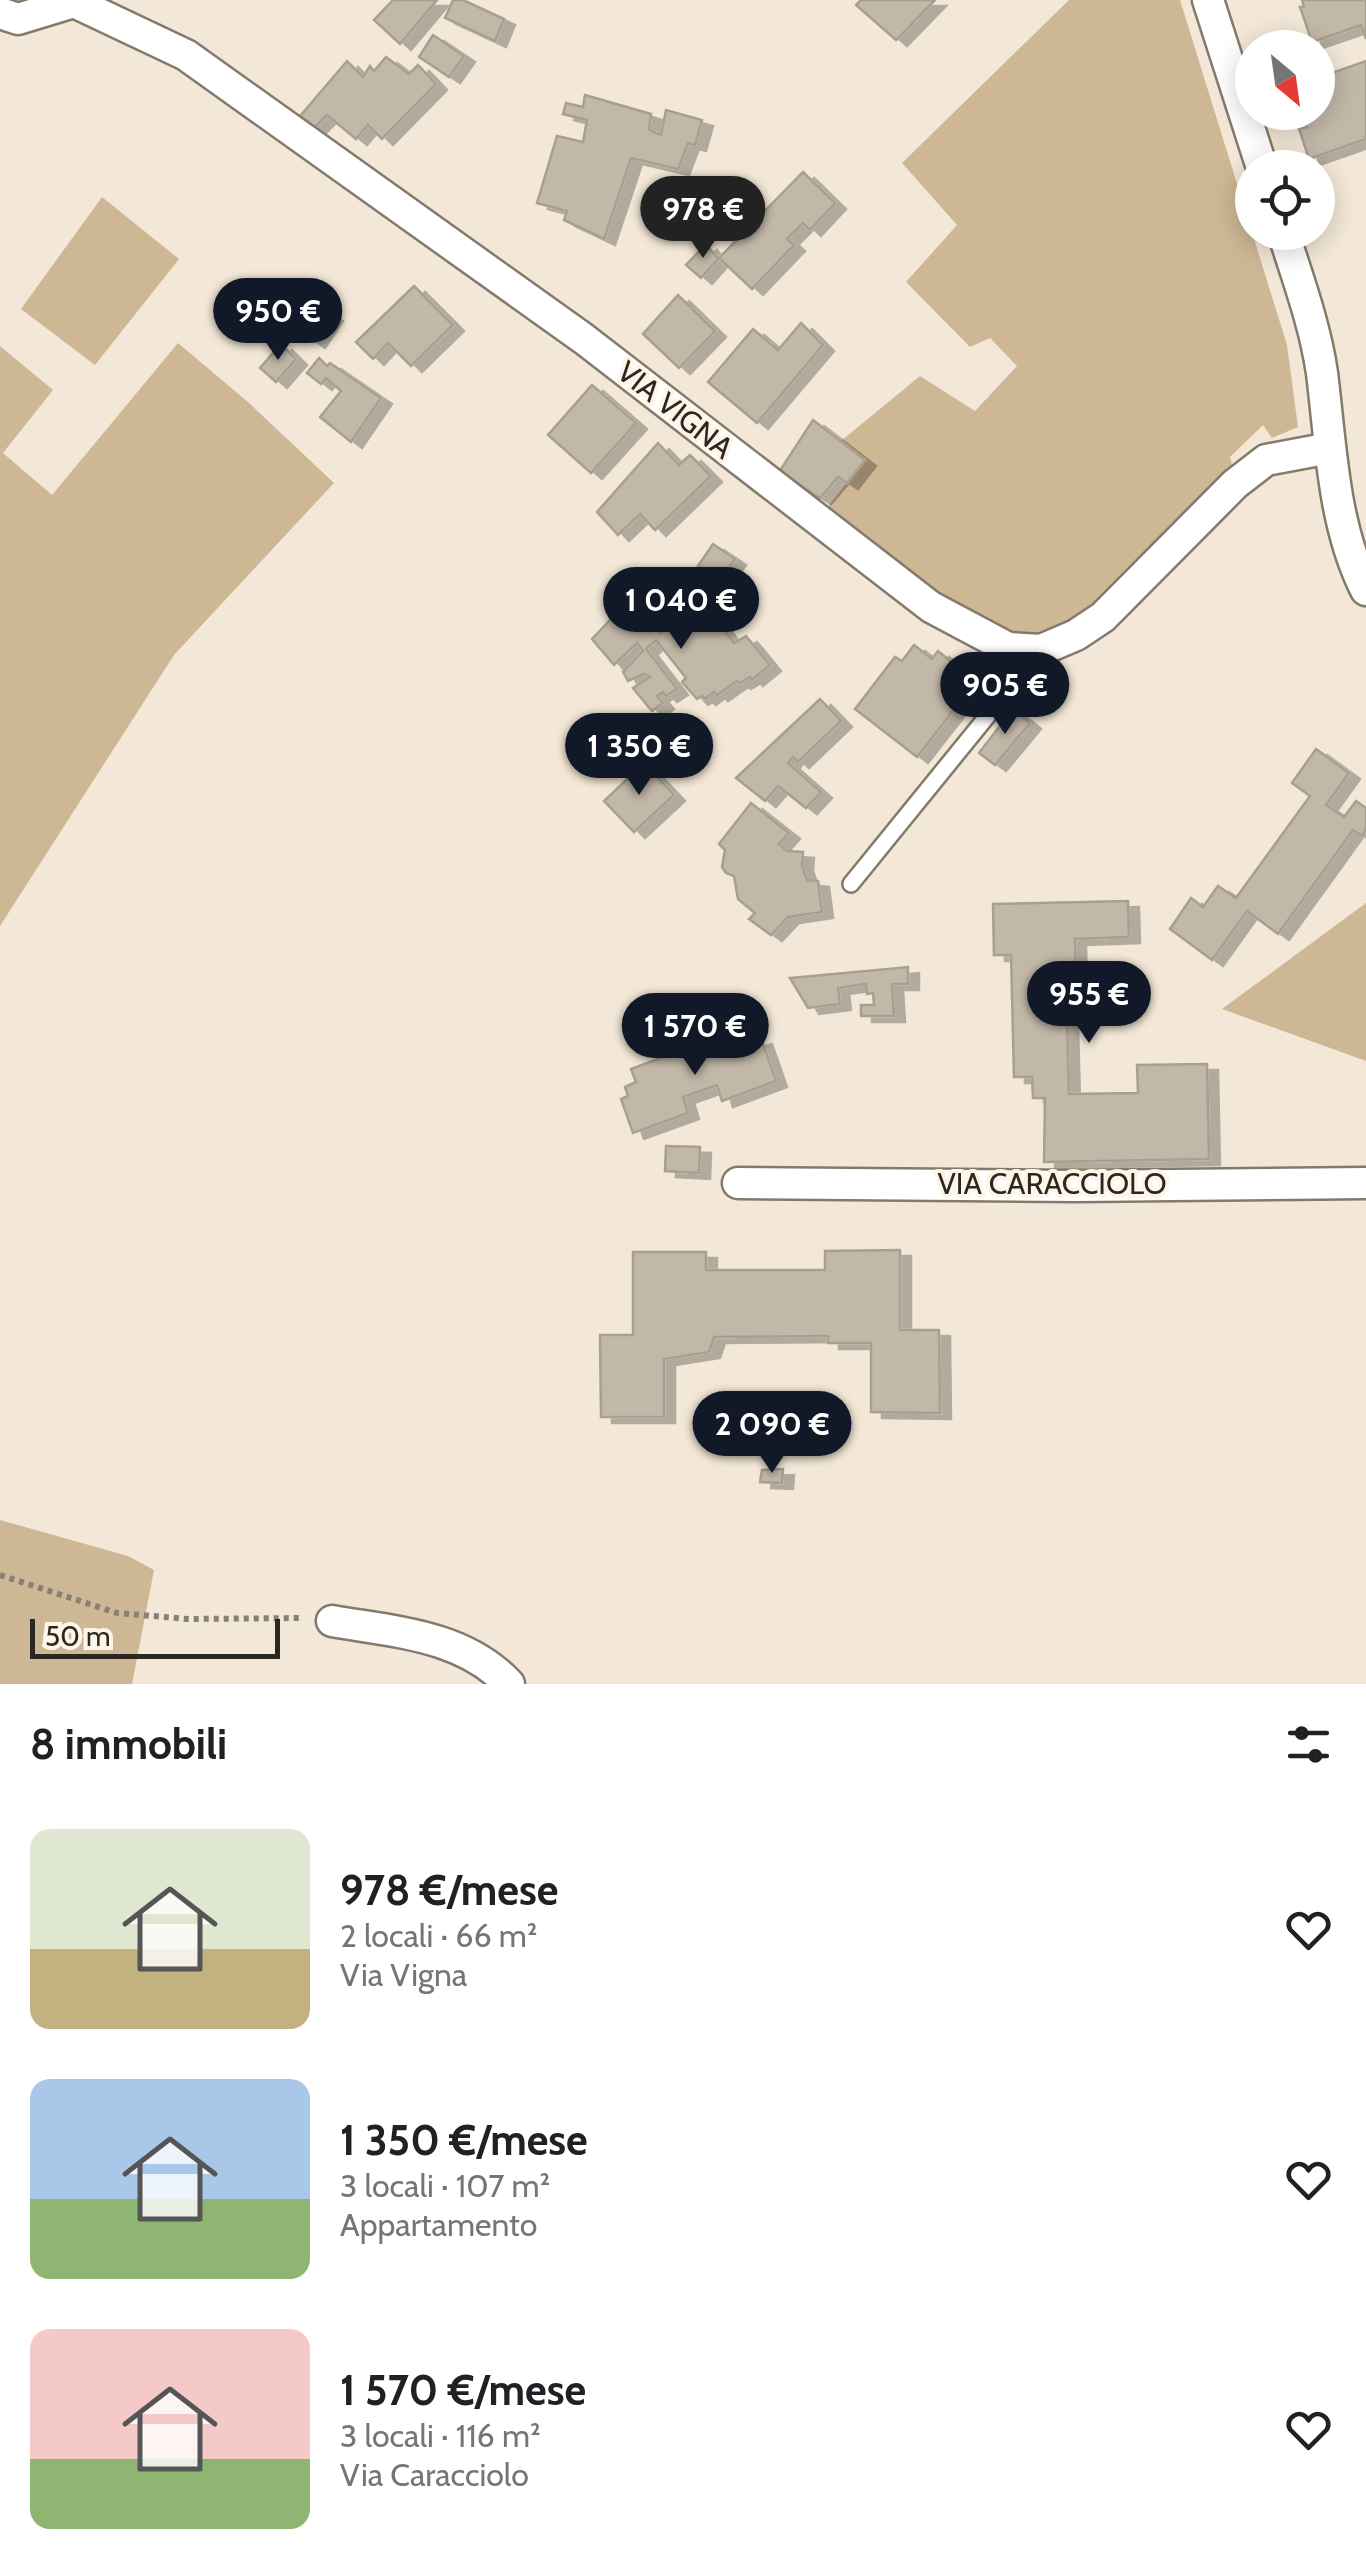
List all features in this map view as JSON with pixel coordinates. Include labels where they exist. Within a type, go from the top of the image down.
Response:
[{"type":"street","points":[[1208,0],[1256,150]]},
{"type":"street","name":"VIA VIGNA","points":[[0,13],[18,19],[74,2],[186,56],[584,339],[931,607],[1008,648],[1041,650]]},
{"type":"street","points":[[1289,250],[1316,339],[1330,448],[1348,540],[1366,590]]},
{"type":"street","points":[[1041,650],[1076,636],[1103,617],[1235,484],[1266,460],[1330,448]]},
{"type":"street","name":"VIA CARACCIOLO","points":[[738,1183],[1366,1183]]},
{"type":"street","points":[[332,1621],[444,1641],[490,1663],[509,1684]]},
{"type":"lane","points":[[851,884],[1041,650]]},
{"type":"path","points":[[0,1575],[117,1613],[188,1619],[285,1616],[332,1621]]},
{"type":"shaded area","points":[[1069,0],[1180,0],[1235,177],[1235,250],[1258,250],[1287,345],[1298,427],[1272,438],[1263,425],[1230,457],[1233,468],[1103,604],[1043,638],[1004,637],[923,585],[825,510],[865,460],[841,441],[920,376],[975,411],[1017,366],[990,338],[970,347],[906,282],[957,225],[902,163]]},
{"type":"shaded area","points":[[102,197],[179,259],[95,365],[21,309]]},
{"type":"shaded area","points":[[178,343],[334,483],[174,655],[0,926],[0,346],[53,390],[3,453],[52,495]]},
{"type":"shaded area","points":[[1366,903],[1366,1061],[1222,1009]]},
{"type":"shaded area","points":[[0,1520],[128,1556],[154,1570],[132,1684],[0,1684]]},
{"type":"building","points":[[393,0],[437,0],[400,44],[374,20]]},
{"type":"building","points":[[453,0],[463,0],[504,19],[495,41],[445,18]]},
{"type":"building","points":[[861,0],[935,0],[896,40],[856,5]]},
{"type":"building","points":[[1302,0],[1366,0],[1366,39],[1361,25],[1335,34],[1335,30],[1308,30],[1300,7],[1304,7]]},
{"type":"building","points":[[433,35],[464,56],[449,77],[419,57]]},
{"type":"building","points":[[386,57],[409,74],[418,65],[436,84],[382,139],[368,125],[356,139],[327,115],[314,128],[300,116],[347,61],[363,77],[370,66],[374,71]]},
{"type":"building","points":[[1366,61],[1366,139],[1335,150],[1306,150],[1299,130],[1335,130],[1335,72]]},
{"type":"building","points":[[585,95],[651,114],[649,130],[661,135],[666,110],[702,120],[695,145],[688,143],[678,169],[631,158],[604,239],[564,220],[567,211],[537,203],[557,136],[583,142],[587,120],[563,114],[566,103],[583,107]]},
{"type":"building","points":[[803,172],[835,203],[810,230],[803,223],[787,239],[794,245],[752,289],[719,258]]},
{"type":"building","points":[[706,244],[718,259],[701,278],[686,265]]},
{"type":"building","points":[[414,286],[453,325],[411,366],[388,343],[373,359],[356,342]]},
{"type":"building","points":[[678,295],[715,331],[679,368],[643,334]]},
{"type":"building","points":[[318,306],[332,315],[314,342],[299,331]]},
{"type":"building","points":[[801,323],[823,345],[757,423],[708,382],[753,329],[778,350]]},
{"type":"building","points":[[281,344],[296,359],[276,382],[260,368]]},
{"type":"building","points":[[319,358],[381,398],[351,442],[320,417],[341,391],[326,378],[321,384],[307,373]]},
{"type":"building","points":[[592,385],[636,423],[591,473],[548,435]]},
{"type":"building","points":[[813,420],[865,460],[847,483],[838,477],[820,498],[779,472]]},
{"type":"building","points":[[658,443],[679,465],[690,455],[711,476],[655,530],[640,514],[618,535],[597,512]]},
{"type":"building","points":[[713,544],[735,559],[720,580],[698,566]]},
{"type":"building","points":[[703,596],[725,620],[721,626],[734,643],[746,636],[770,665],[752,680],[750,677],[737,681],[717,695],[714,692],[705,699],[697,699],[656,640],[646,649],[677,689],[657,696],[663,703],[652,711],[633,688],[650,677],[644,674],[628,681],[623,672],[643,651],[637,643],[614,665],[592,639],[629,600],[660,633]]},
{"type":"building","points":[[914,645],[932,659],[938,651],[953,663],[946,671],[970,689],[917,757],[855,709],[895,657],[902,661]]},
{"type":"building","points":[[820,699],[841,721],[798,762],[793,757],[788,763],[821,792],[806,808],[778,786],[765,801],[736,778]]},
{"type":"building","points":[[1013,709],[1030,723],[995,765],[979,753]]},
{"type":"building","points":[[1316,749],[1349,773],[1326,805],[1344,817],[1356,801],[1366,808],[1366,830],[1362,836],[1353,830],[1278,934],[1247,911],[1212,960],[1170,929],[1191,898],[1203,907],[1218,886],[1236,898],[1310,796],[1292,783]]},
{"type":"building","points":[[644,763],[674,795],[634,832],[604,801]]},
{"type":"building","points":[[751,803],[789,833],[779,844],[787,851],[803,852],[807,880],[818,881],[822,912],[788,917],[771,935],[749,919],[755,913],[738,899],[734,876],[722,867],[725,850],[719,844]]},
{"type":"building","points":[[1128,901],[1129,937],[1075,939],[1077,1020],[1067,1020],[1069,1094],[1138,1093],[1137,1065],[1207,1064],[1209,1159],[1044,1162],[1045,1098],[1033,1098],[1032,1077],[1014,1077],[1011,955],[994,955],[993,904]]},
{"type":"building","points":[[908,967],[908,984],[892,984],[894,1016],[861,1016],[861,1005],[874,1005],[873,993],[867,994],[866,984],[838,988],[840,1004],[808,1008],[790,978]]},
{"type":"building","points":[[738,1029],[743,1044],[761,1038],[776,1081],[722,1101],[717,1085],[683,1097],[688,1113],[633,1133],[621,1099],[628,1096],[625,1087],[636,1082],[631,1069]]},
{"type":"building","points":[[666,1146],[700,1147],[699,1173],[665,1171]]},
{"type":"building","points":[[900,1250],[900,1330],[939,1330],[940,1413],[871,1412],[871,1343],[828,1343],[828,1336],[714,1337],[709,1352],[664,1359],[664,1417],[601,1417],[600,1335],[633,1335],[633,1252],[706,1252],[706,1270],[825,1270],[825,1251]]},
{"type":"building","points":[[783,1469],[782,1483],[760,1482],[762,1470]]}]
